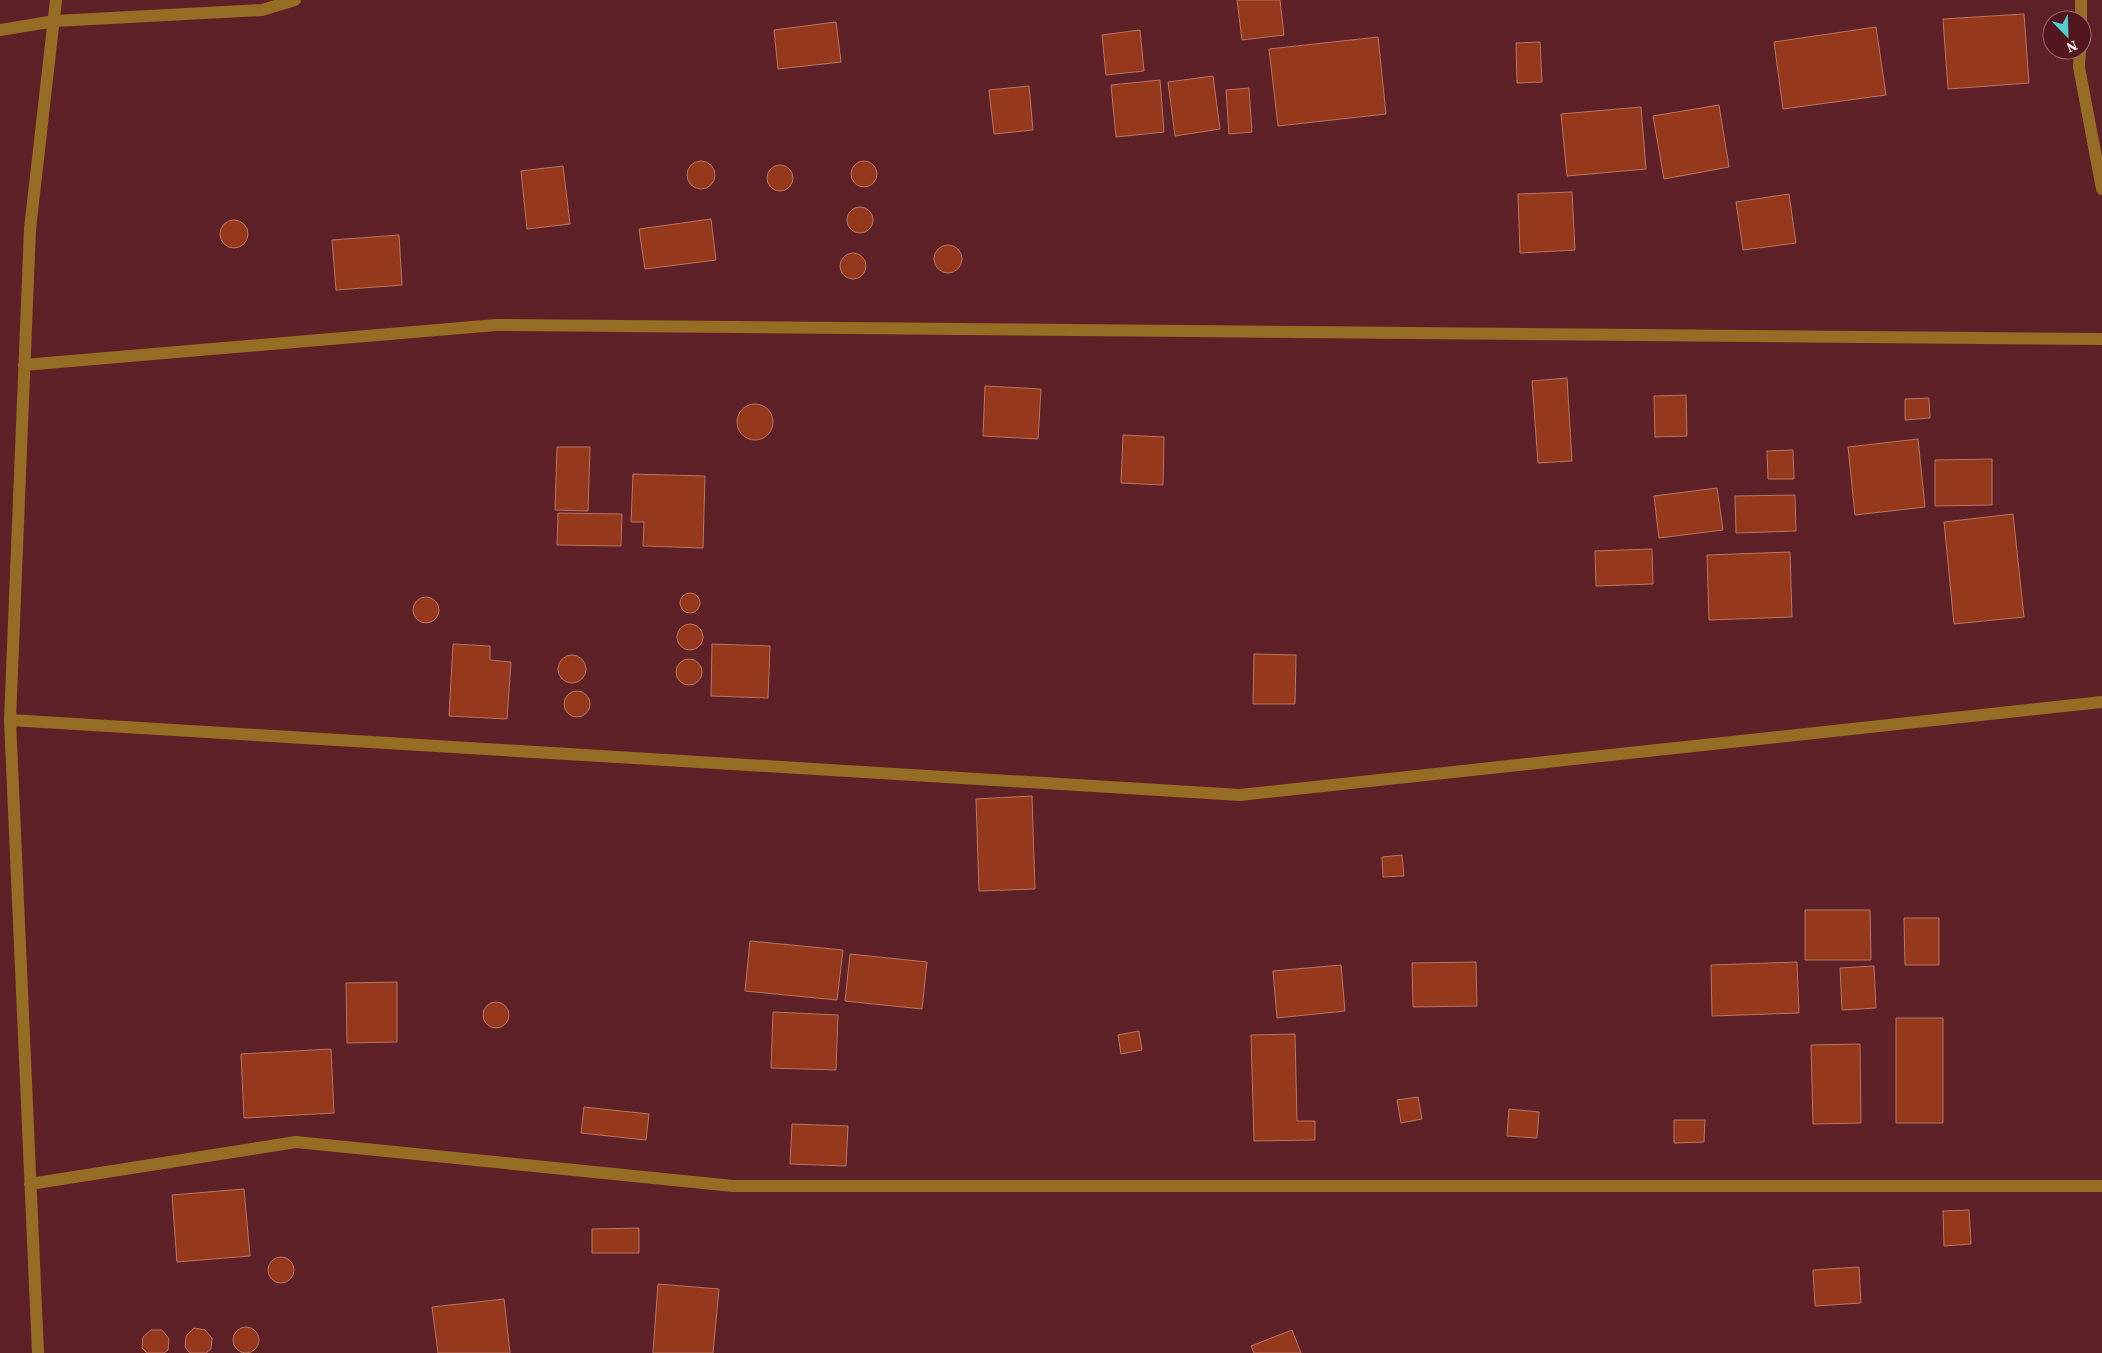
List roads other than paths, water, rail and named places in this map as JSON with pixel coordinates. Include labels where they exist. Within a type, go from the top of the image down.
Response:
[{"type":"street","points":[[38,1353],[10,720],[30,229],[56,0]]},
{"type":"street","points":[[0,30],[54,21],[262,10],[295,0]]},
{"type":"street","points":[[2079,60],[2079,67],[2102,189]]},
{"type":"street","points":[[24,365],[496,326],[2102,339]]},
{"type":"street","points":[[10,720],[1240,795],[2102,702]]},
{"type":"street","points":[[30,1184],[296,1142],[734,1186],[2102,1186]]}]
